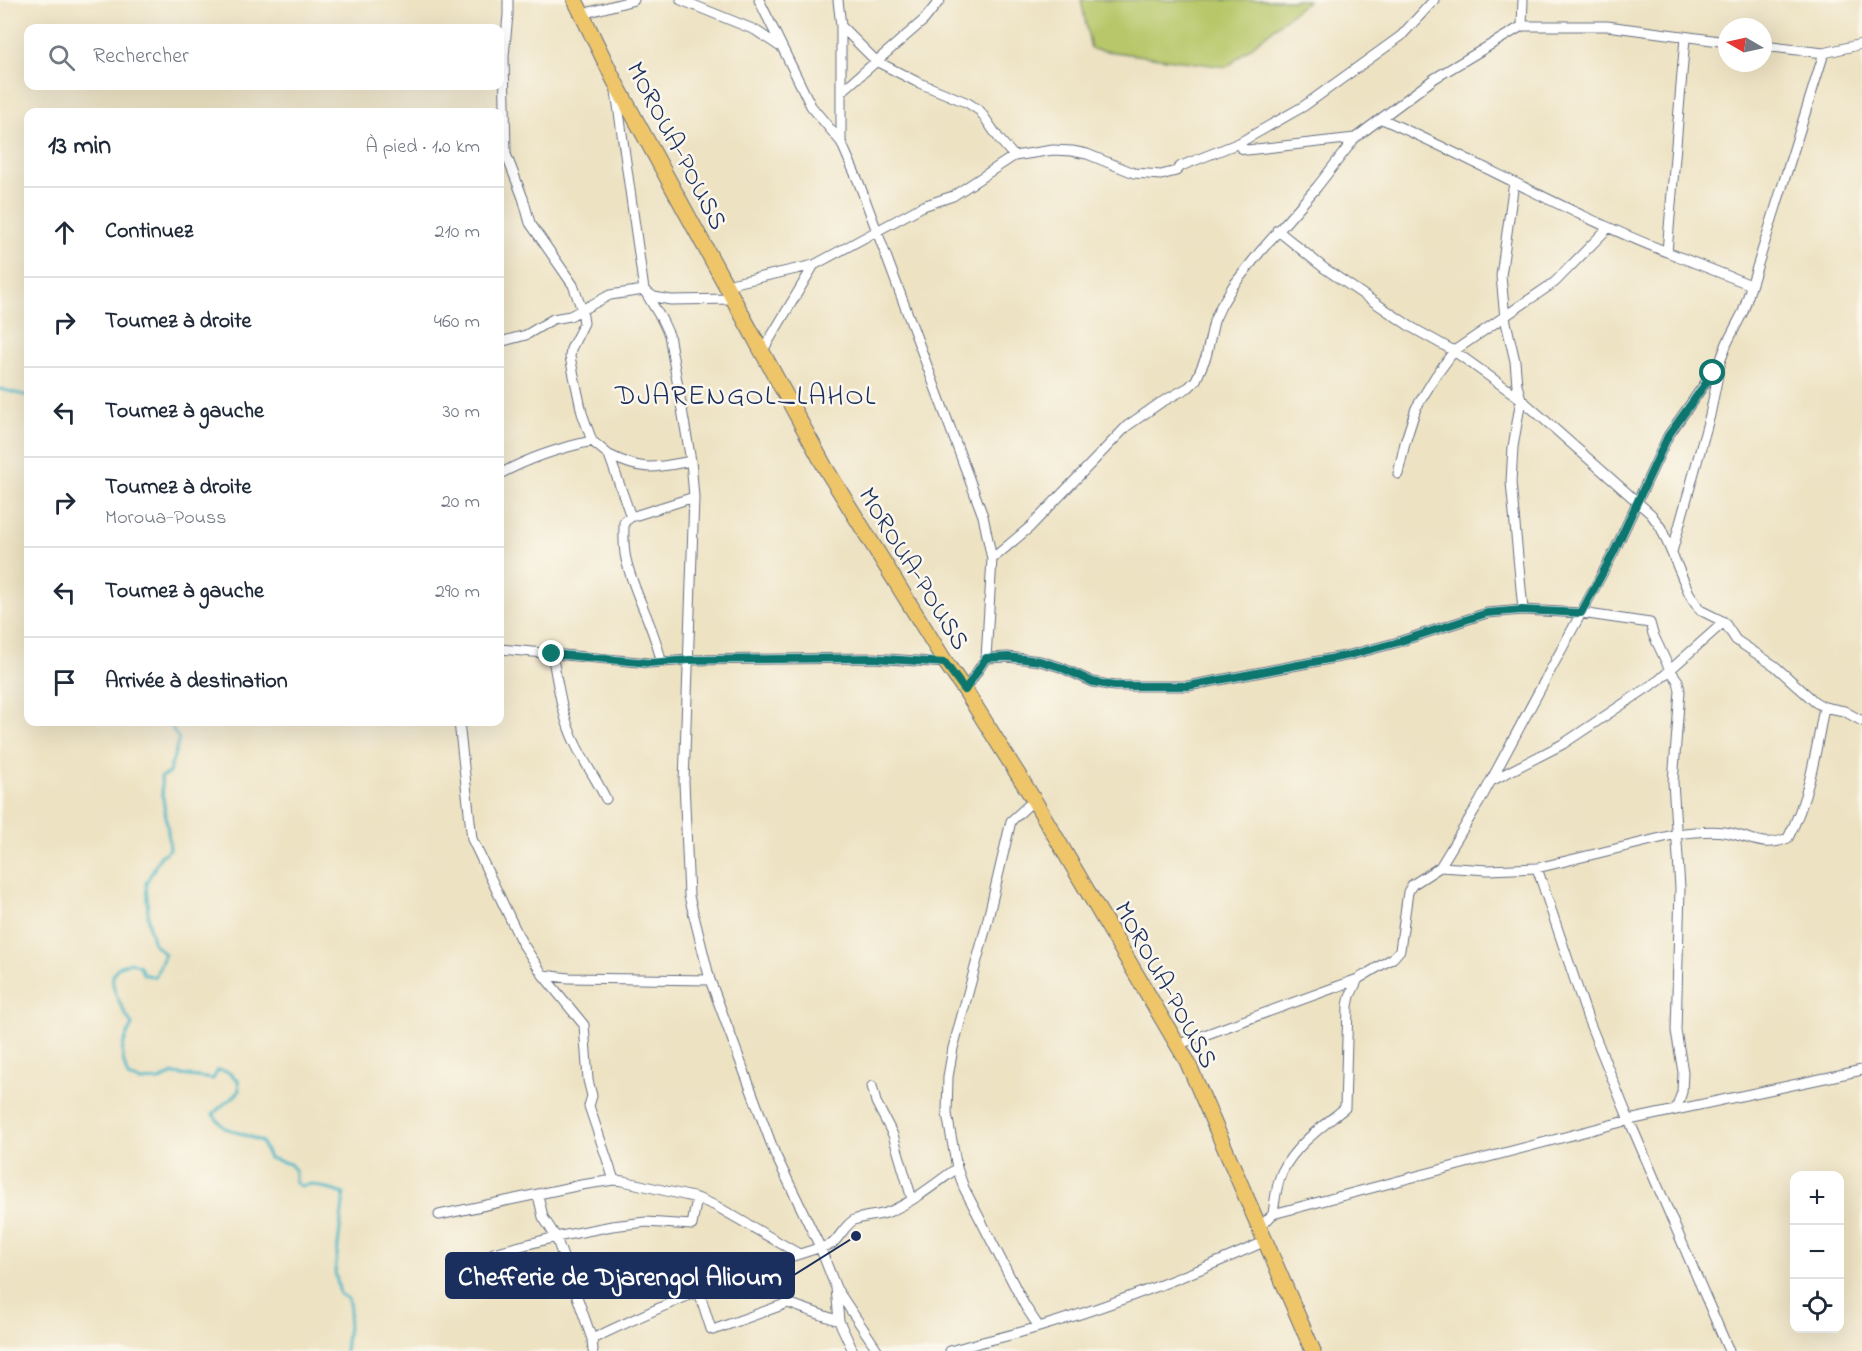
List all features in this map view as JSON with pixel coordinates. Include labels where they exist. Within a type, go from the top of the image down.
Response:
[{"type":"main road","name":"MOROUA-POUSS","points":[[575,0],[614,80],[826,469],[945,663],[965,690],[1034,800],[1187,1061],[1313,1351]]},
{"type":"street","points":[[508,0],[504,56],[506,154],[518,183],[530,223],[573,285],[582,310],[584,323],[571,349],[570,364],[582,413],[592,441],[609,455],[630,465],[643,468],[657,468],[691,461]]},
{"type":"street","points":[[582,14],[634,0]]},
{"type":"street","points":[[681,0],[755,30],[782,48]]},
{"type":"street","points":[[759,0],[811,106],[841,142],[980,505],[992,559],[986,658],[965,690]]},
{"type":"street","points":[[838,0],[841,26],[841,142]]},
{"type":"street","points":[[841,92],[924,20],[940,0]]},
{"type":"street","points":[[726,285],[814,265],[923,206],[953,196],[1014,156],[1053,150],[1072,151],[1088,154],[1134,173],[1161,175],[1176,171],[1181,166],[1239,144],[1304,106],[1401,36],[1434,0]]},
{"type":"street","points":[[1522,26],[1523,0]]},
{"type":"street","points":[[841,26],[876,61],[917,82],[968,103],[986,117],[1000,140],[1014,156]]},
{"type":"street","points":[[992,559],[1030,527],[1127,426],[1160,403],[1189,387],[1196,380],[1206,357],[1214,321],[1221,306],[1233,286],[1277,230],[1317,187],[1355,138],[1435,78],[1522,26],[1607,26],[1718,41]]},
{"type":"street","points":[[1667,252],[1685,38]]},
{"type":"street","points":[[1772,47],[1824,53],[1862,44]]},
{"type":"street","points":[[1672,552],[1710,415],[1720,362],[1743,312],[1824,53]]},
{"type":"street","points":[[614,80],[644,290],[669,335],[691,461],[694,497],[684,782],[689,896],[710,980],[775,1154],[836,1288],[878,1351]]},
{"type":"street","points":[[1382,119],[1427,138],[1576,214],[1751,285]]},
{"type":"street","points":[[1239,144],[1241,148],[1247,150],[1355,138]]},
{"type":"street","points":[[1514,182],[1501,266],[1505,318],[1521,399],[1513,447],[1511,482],[1522,610]]},
{"type":"street","points":[[1398,474],[1416,408],[1454,351],[1555,282],[1608,228]]},
{"type":"street","points":[[1277,230],[1334,275],[1411,327],[1454,351],[1521,399],[1638,502],[1661,528],[1694,602],[1700,610],[1724,622],[1736,640],[1775,666],[1815,702],[1824,708],[1844,711],[1862,721]]},
{"type":"street","points":[[762,352],[814,265]]},
{"type":"street","points":[[504,341],[526,335],[553,319],[570,316],[610,295],[644,290],[654,297],[671,300],[734,299]]},
{"type":"street","points":[[1177,1045],[1358,979],[1393,958],[1400,950],[1408,892],[1412,885],[1440,867],[1491,782],[1638,502],[1668,436],[1720,362]]},
{"type":"street","points":[[504,472],[530,459],[561,448],[592,441]]},
{"type":"street","points":[[609,455],[631,517]]},
{"type":"street","points":[[661,661],[655,637],[640,604],[625,556],[624,522],[631,517],[694,497]]},
{"type":"street","points":[[986,658],[1008,657],[1040,661],[1093,682],[1114,686],[1188,686],[1350,655],[1487,613],[1522,610],[1581,613],[1649,622],[1670,670],[1678,681],[1680,691],[1673,782],[1680,899],[1676,1031],[1683,1072],[1682,1092],[1676,1110]]},
{"type":"street","points":[[1491,782],[1563,744],[1659,680],[1724,622]]},
{"type":"street","points":[[504,649],[649,663],[689,660],[873,658],[945,663]]},
{"type":"street","points":[[552,654],[563,705],[576,745],[606,799]]},
{"type":"street","points":[[1440,867],[1488,870],[1537,868],[1677,834],[1724,832],[1776,843],[1788,838],[1802,810],[1824,708]]},
{"type":"street","points":[[459,726],[472,839],[521,941],[543,975],[584,1025],[588,1080],[592,1096],[589,1106],[614,1180]]},
{"type":"street","points":[[1034,800],[1011,821],[986,927],[952,1048],[947,1114],[957,1168],[969,1200],[1025,1306],[1039,1327]]},
{"type":"street","points":[[1537,868],[1588,1019],[1729,1351]]},
{"type":"street","points":[[543,975],[570,978],[710,980]]},
{"type":"street","points":[[950,1351],[1039,1327],[1205,1268],[1263,1235],[1273,1214],[1276,1188],[1282,1171],[1312,1135],[1346,1108],[1348,1006],[1358,979]]},
{"type":"street","points":[[1273,1214],[1629,1120],[1862,1070]]},
{"type":"street","points":[[872,1086],[876,1102],[893,1135],[912,1198]]},
{"type":"street","points":[[592,1339],[648,1312],[799,1254],[832,1244],[854,1221],[884,1213],[912,1198],[957,1168]]},
{"type":"street","points":[[439,1215],[614,1180],[697,1198],[716,1206],[799,1254]]},
{"type":"street","points":[[538,1194],[543,1217],[556,1237],[592,1339],[593,1351]]},
{"type":"street","points":[[493,1253],[556,1237],[632,1223],[692,1225],[697,1198]]},
{"type":"street","points":[[836,1288],[839,1321],[854,1351]]},
{"type":"street","points":[[699,1292],[713,1330],[788,1303],[839,1321]]},
{"type":"green space","points":[[1081,0],[1308,0],[1227,67],[1091,49]]},
{"type":"waterway","points":[[0,389],[24,395]]},
{"type":"waterway","points":[[172,726],[179,739],[169,773],[161,777],[170,849],[160,857],[146,883],[149,927],[154,944],[165,954],[155,977],[143,974],[140,966],[131,962],[118,968],[113,976],[118,998],[132,1025],[122,1050],[125,1069],[128,1077],[141,1081],[159,1080],[174,1074],[213,1079],[218,1070],[228,1072],[238,1080],[239,1091],[213,1115],[225,1128],[261,1141],[269,1158],[290,1164],[295,1170],[295,1181],[300,1186],[312,1184],[344,1194],[335,1272],[340,1294],[348,1299],[350,1309],[345,1351]]},
{"type":"place","name":"Chefferie de Djarengol Alioum","points":[[856,1236]]},
{"type":"district","name":"DJARENGOL_LAHOL","points":[[746,394]]},
{"type":"route","points":[[552,654],[649,663],[689,660],[873,658],[945,663],[965,690],[986,658],[1008,657],[1040,661],[1093,682],[1114,686],[1188,686],[1350,655],[1487,613],[1522,610],[1581,613],[1615,550],[1668,436],[1713,373]]}]
